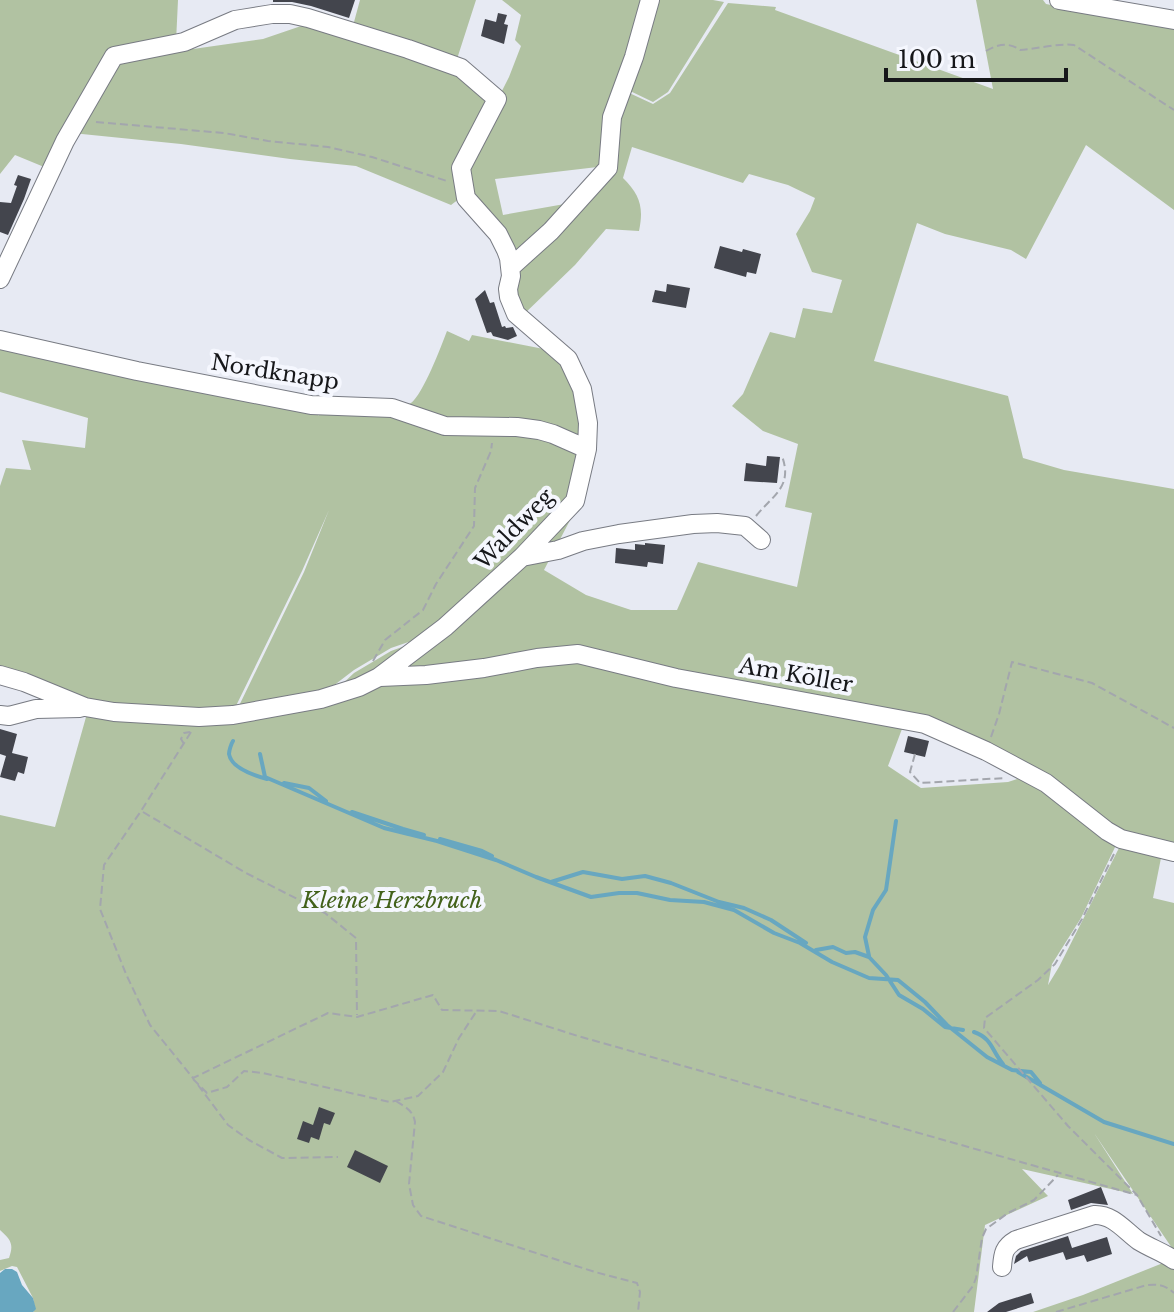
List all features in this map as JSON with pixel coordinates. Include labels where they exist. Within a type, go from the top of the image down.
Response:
[{"type":"street","points":[[0,279],[46,180],[114,56],[184,42],[235,20],[281,14],[308,18],[461,68],[497,99],[461,168],[466,198],[503,242],[511,267],[551,231],[608,168],[612,117],[650,0]]},
{"type":"street","points":[[1059,0],[1174,20]]},
{"type":"street","name":"Waldweg","points":[[0,675],[85,707],[114,712],[199,717],[233,715],[321,699],[359,687],[375,670],[445,627],[522,557],[575,501],[587,449],[588,423],[582,389],[568,359],[516,314],[509,297],[511,267]]},
{"type":"street","name":"Nordknapp","points":[[0,340],[311,405],[392,408],[445,426],[539,430],[587,449]]},
{"type":"street","points":[[522,557],[583,541],[657,528],[717,523],[745,526],[761,540]]},
{"type":"street","name":"Am Köller","points":[[375,670],[426,675],[578,654],[656,674],[925,724],[986,751],[1046,783],[1093,822],[1121,839],[1174,852]]},
{"type":"street","points":[[0,715],[9,716],[36,709],[85,707]]},
{"type":"street","points":[[1002,1267],[1004,1250],[1016,1240],[1094,1215],[1108,1217],[1141,1241],[1170,1252]]},
{"type":"path","points":[[986,51],[1007,43],[1020,50],[1074,45],[1174,110]]},
{"type":"path","points":[[75,124],[90,122],[224,133],[328,147],[372,157],[451,183],[464,184]]},
{"type":"path","points":[[375,670],[385,640],[423,610],[474,526],[475,488],[491,451],[494,428]]},
{"type":"path","points":[[745,526],[784,484],[782,456]]},
{"type":"path","points":[[986,751],[1012,662],[1092,683],[1174,728]]},
{"type":"path","points":[[184,744],[181,739],[184,733],[191,732]]},
{"type":"path","points":[[187,739],[104,865],[100,909],[150,1025],[228,1125],[282,1158],[338,1157]]},
{"type":"path","points":[[915,754],[910,772],[920,783],[1001,779],[1025,772]]},
{"type":"path","points":[[141,811],[246,873],[325,913],[356,938],[357,1017]]},
{"type":"path","points":[[1121,839],[1082,919],[1055,964],[985,1018],[984,1028],[1068,1126],[1137,1195],[1170,1252]]},
{"type":"path","points":[[193,1078],[328,1013],[357,1017],[433,995],[442,1010],[499,1011],[593,1041],[1137,1195]]},
{"type":"path","points":[[193,1078],[207,1093],[227,1087],[244,1071],[390,1102],[418,1096],[443,1072],[459,1038],[477,1011]]},
{"type":"path","points":[[396,1101],[410,1109],[415,1122],[409,1184],[413,1205],[421,1216],[637,1283],[640,1292],[638,1312]]},
{"type":"path","points":[[1056,1312],[1147,1285],[1157,1284],[1174,1293]]},
{"type":"green space","points":[[0,0],[178,0],[176,42],[112,55],[49,169],[15,155],[0,174]]},
{"type":"green space","points":[[360,0],[476,0],[457,59],[498,91],[459,167],[463,196],[451,205],[356,166],[72,133],[114,60],[155,50],[193,49],[263,39],[307,24],[349,32]]},
{"type":"green space","points":[[502,0],[647,0],[606,166],[495,179],[503,215],[576,202],[514,260],[476,206],[463,168],[509,77],[521,46],[515,40],[521,15]]},
{"type":"green space","points":[[652,0],[724,2],[668,92],[653,102],[626,89]]},
{"type":"green space","name":"Kleine Herzbruch","points":[[976,0],[1043,0],[1046,4],[1174,28],[1174,210],[1086,145],[1026,259],[1011,250],[945,234],[917,223],[874,361],[1008,396],[1023,458],[1064,470],[1174,489],[1174,850],[1121,836],[1096,820],[1049,780],[926,720],[676,675],[675,667],[674,680],[905,721],[888,766],[921,788],[1008,782],[1026,776],[1063,798],[1092,824],[1118,841],[1081,918],[1052,964],[1048,985],[1122,842],[1162,853],[1153,898],[1174,903],[1174,1251],[1094,1133],[1133,1194],[1022,1169],[1048,1196],[985,1225],[974,1312],[33,1312],[33,1298],[17,1267],[0,1271],[0,1260],[9,1258],[11,1246],[0,1230],[0,815],[55,827],[88,710],[179,719],[232,719],[322,703],[354,673],[391,651],[424,639],[519,554],[460,601],[423,637],[391,648],[354,670],[320,696],[236,712],[304,572],[329,510],[233,712],[180,714],[115,711],[78,701],[0,672],[0,486],[6,468],[31,470],[22,440],[85,448],[88,418],[0,392],[0,344],[166,382],[321,408],[318,416],[322,409],[392,410],[391,406],[411,403],[426,380],[447,331],[469,341],[472,335],[554,351],[564,361],[580,390],[586,424],[579,503],[544,570],[586,595],[631,610],[677,610],[698,562],[797,587],[812,513],[785,507],[798,444],[763,431],[732,406],[743,394],[770,332],[795,338],[803,308],[832,313],[842,280],[812,272],[796,234],[815,198],[788,185],[749,174],[743,183],[632,147],[623,178],[639,202],[639,231],[606,229],[575,265],[521,317],[510,290],[519,262],[552,233],[611,168],[616,119],[625,91],[653,104],[670,93],[728,3],[776,7],[775,10],[993,89]]},
{"type":"green space","points":[[1168,1261],[1174,1267],[1174,1312],[1033,1312],[1083,1295]]},
{"type":"water","points":[[5,1269],[17,1272],[22,1285],[33,1298],[36,1309],[33,1312],[0,1312],[0,1273]]},
{"type":"building","points":[[273,0],[355,0],[349,18],[311,6]]},
{"type":"building","points":[[498,13],[507,15],[504,44],[481,36],[485,19],[496,22]]},
{"type":"building","points":[[18,175],[31,179],[8,235],[0,232],[0,202],[11,203]]},
{"type":"building","points":[[720,246],[761,254],[756,274],[747,272],[746,277],[714,268]]},
{"type":"building","points":[[667,284],[690,288],[686,308],[652,302],[655,290],[666,292]]},
{"type":"building","points":[[485,290],[490,303],[494,302],[502,327],[513,327],[517,336],[508,340],[487,333],[475,299]]},
{"type":"building","points":[[767,456],[780,457],[777,483],[744,481],[746,463],[766,466]]},
{"type":"building","points":[[635,544],[665,545],[663,564],[648,562],[647,567],[615,563],[616,548],[635,550]]},
{"type":"building","points":[[0,729],[17,734],[12,753],[28,757],[24,774],[18,772],[15,781],[0,777],[6,756],[0,754]]},
{"type":"building","points":[[908,736],[929,741],[925,757],[904,752]]},
{"type":"building","points":[[319,1107],[335,1113],[330,1125],[324,1123],[319,1140],[311,1137],[309,1143],[297,1139],[303,1121],[313,1125]]},
{"type":"building","points":[[355,1150],[388,1166],[380,1183],[347,1167]]},
{"type":"building","points":[[1101,1187],[1108,1205],[1091,1203],[1071,1210],[1068,1200]]},
{"type":"building","points":[[1068,1236],[1072,1248],[1107,1237],[1112,1254],[1087,1262],[1084,1255],[1066,1260],[1063,1252],[1029,1262],[1027,1256],[1014,1264],[1021,1251]]},
{"type":"building","points":[[1031,1293],[1034,1303],[1006,1312],[987,1312],[999,1303]]},
{"type":"waterway","points":[[233,741],[229,754],[234,763],[267,779]]},
{"type":"waterway","points":[[260,754],[265,777],[384,828],[496,860],[591,897],[637,893],[670,900],[704,902],[734,910],[774,933],[869,978],[898,980],[987,1057],[1012,1070],[1031,1072],[1040,1083]]},
{"type":"waterway","points":[[284,783],[309,788],[326,801]]},
{"type":"waterway","points":[[352,812],[424,835]]},
{"type":"waterway","points":[[869,956],[865,937],[873,910],[886,890],[896,821]]},
{"type":"waterway","points":[[440,839],[492,856]]},
{"type":"waterway","points":[[551,882],[583,872],[622,879],[645,876],[744,908],[771,920],[806,943]]},
{"type":"waterway","points":[[816,950],[833,947],[869,957],[899,995],[945,1027],[963,1030]]},
{"type":"waterway","points":[[974,1032],[988,1042],[1003,1064]]},
{"type":"waterway","points":[[1018,1072],[1104,1122],[1174,1144]]}]
